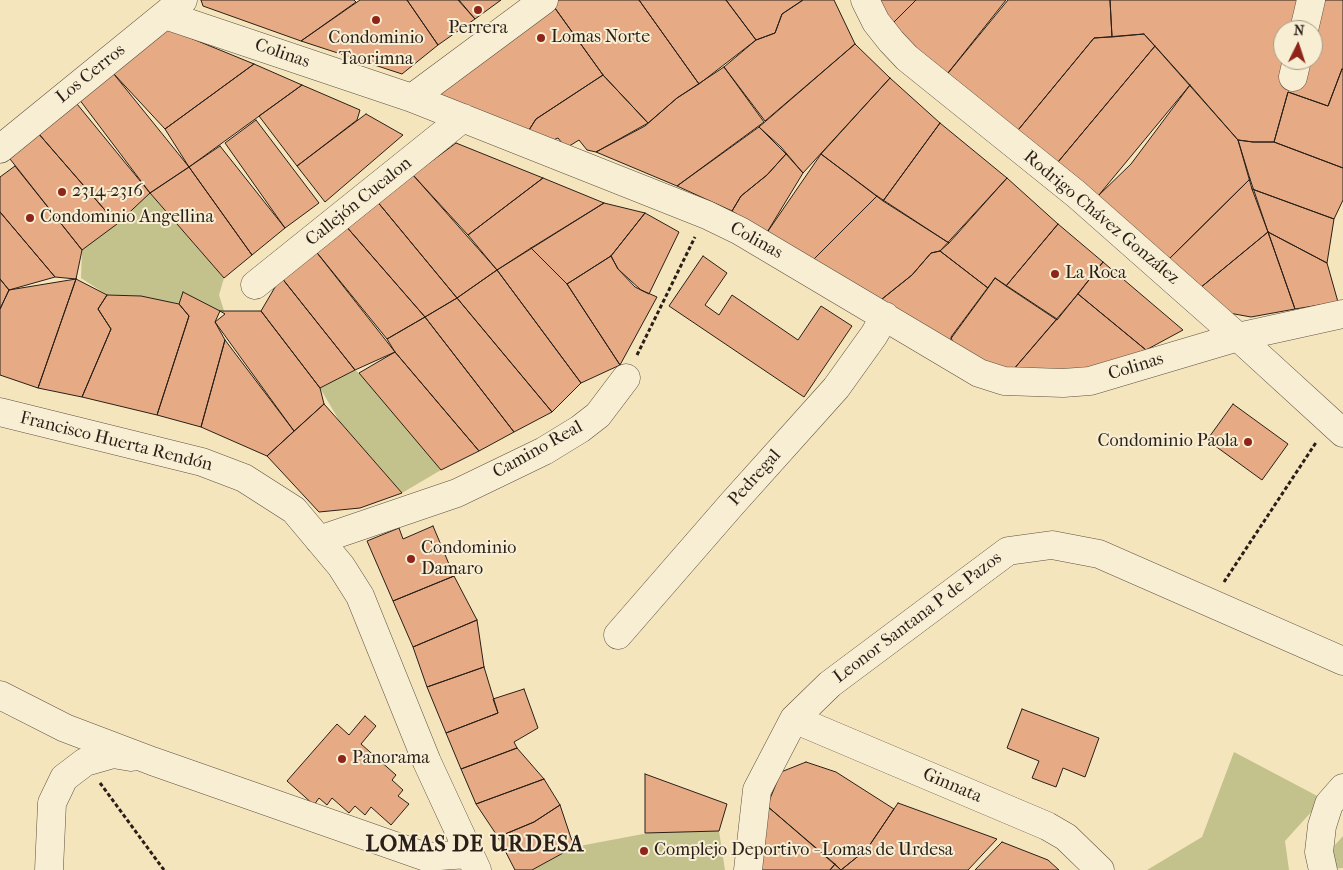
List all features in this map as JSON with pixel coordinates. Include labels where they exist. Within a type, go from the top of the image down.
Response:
[{"type":"street","points":[[412,98],[544,0]]},
{"type":"street","name":"Rodrigo Chávez González","points":[[865,0],[876,22],[907,58],[1076,194],[1238,337],[1336,428]]},
{"type":"street","points":[[1306,20],[1311,0]]},
{"type":"street","name":"Colinas","points":[[174,7],[412,98],[707,215],[740,231],[885,316],[979,374],[1004,381],[1063,383],[1090,381],[1238,337],[1343,314]]},
{"type":"street","name":"Los Cerros","points":[[0,149],[174,7]]},
{"type":"street","name":"Callejón Cucalon","points":[[256,285],[462,118]]},
{"type":"street","name":"Pedregal","points":[[618,635],[836,388],[874,335],[885,316]]},
{"type":"street","name":"Camino Real","points":[[319,540],[457,493],[544,451],[580,429],[598,414],[626,378]]},
{"type":"street","name":"Francisco Huerta Rendón","points":[[0,412],[202,462],[244,478],[294,510],[341,566],[360,596],[427,762],[472,862]]},
{"type":"street","name":"Leonor Santana P de Pazos","points":[[748,870],[757,790],[794,719],[830,684],[1008,551],[1052,545],[1099,554],[1343,661]]},
{"type":"street","points":[[0,695],[65,728],[152,761],[426,857],[472,862]]},
{"type":"street","name":"Ginnata","points":[[794,719],[1047,826],[1066,837],[1100,870]]},
{"type":"street","points":[[49,870],[52,803],[64,778],[85,762],[113,754],[152,761]]},
{"type":"street","points":[[1323,870],[1319,852],[1322,826],[1329,804],[1343,788]]},
{"type":"path","points":[[626,378],[707,215]]},
{"type":"path","points":[[1211,603],[1336,428]]},
{"type":"path","points":[[85,762],[164,870]]},
{"type":"shaded area","points":[[150,193],[224,278],[219,295],[225,314],[183,292],[179,304],[141,296],[107,295],[81,278],[82,250]]},
{"type":"shaded area","points":[[355,370],[368,380],[441,470],[402,493],[340,422],[320,388]]},
{"type":"shaded area","points":[[1234,752],[1323,799],[1285,841],[1289,870],[1147,870],[1202,837]]},
{"type":"shaded area","name":"Complejo Deportivo - Lomas de Urdesa","points":[[659,831],[719,831],[725,870],[532,870],[574,847]]},
{"type":"shaded area","points":[[1343,836],[1343,868],[1329,869],[1326,855]]},
{"type":"building","points":[[201,0],[354,0],[356,2],[301,41],[203,6]]},
{"type":"building","name":"Condominio Taorimna","points":[[360,0],[407,0],[438,45],[402,74],[301,41]]},
{"type":"building","points":[[407,0],[458,0],[475,19],[438,45]]},
{"type":"building","name":"Perrera","points":[[459,0],[501,0],[475,19]]},
{"type":"building","points":[[558,0],[639,0],[699,84],[677,98],[648,123],[603,75],[552,4]]},
{"type":"building","points":[[639,0],[726,0],[756,40],[699,84]]},
{"type":"building","points":[[726,0],[803,0],[782,14],[775,33],[756,40]]},
{"type":"building","points":[[803,0],[834,0],[855,44],[765,121],[724,67],[756,40],[775,33],[782,14]]},
{"type":"building","points":[[875,0],[916,0],[889,27]]},
{"type":"building","points":[[916,0],[1006,0],[944,78],[889,27]]},
{"type":"building","points":[[1008,0],[1110,0],[1112,37],[1094,38],[1014,135],[944,78]]},
{"type":"building","points":[[1110,0],[1343,0],[1343,70],[1328,106],[1288,92],[1274,142],[1238,140],[1144,34],[1112,37]]},
{"type":"building","name":"Lomas Norte","points":[[552,4],[603,75],[536,119],[529,130],[434,92]]},
{"type":"building","points":[[166,28],[254,64],[165,129],[113,73]]},
{"type":"building","points":[[1144,34],[1155,46],[1058,162],[1014,135],[1094,38]]},
{"type":"building","points":[[855,44],[890,78],[803,173],[781,147],[759,127]]},
{"type":"building","points":[[1155,46],[1190,85],[1098,196],[1058,162]]},
{"type":"building","points":[[254,64],[302,85],[189,167],[165,129]]},
{"type":"building","points":[[724,67],[764,122],[677,186],[596,152],[645,126],[677,98]]},
{"type":"building","points":[[1342,69],[1343,168],[1274,142],[1288,92],[1328,106]]},
{"type":"building","points":[[113,73],[189,167],[150,193],[79,99]]},
{"type":"building","points":[[603,75],[648,123],[596,152],[587,150],[579,140],[566,148],[558,138],[546,143],[529,130],[536,119]]},
{"type":"building","points":[[890,78],[940,123],[883,201],[821,154]]},
{"type":"building","points":[[302,85],[360,110],[357,120],[297,166],[259,116]]},
{"type":"building","points":[[1190,85],[1238,140],[1250,179],[1167,261],[1098,196],[1131,164]]},
{"type":"building","points":[[77,104],[150,193],[117,224],[38,133]]},
{"type":"building","points":[[366,114],[403,135],[325,202],[297,166]]},
{"type":"building","points":[[256,120],[319,203],[285,228],[225,143]]},
{"type":"building","points":[[940,123],[1007,178],[949,243],[883,201]]},
{"type":"building","points":[[759,127],[786,154],[767,175],[741,196],[732,211],[677,186]]},
{"type":"building","name":"2314-2316","points":[[38,133],[117,224],[82,250],[10,159]]},
{"type":"building","points":[[1238,140],[1274,142],[1343,168],[1343,200],[1334,219],[1252,189]]},
{"type":"building","points":[[456,143],[543,178],[468,235],[413,175]]},
{"type":"building","points":[[220,146],[285,228],[252,255],[189,167]]},
{"type":"building","points":[[786,154],[803,173],[766,234],[732,211],[741,196],[767,175]]},
{"type":"building","points":[[821,154],[877,196],[810,263],[766,234]]},
{"type":"building","name":"Condominio Angellina","points":[[15,166],[82,250],[76,279],[55,277],[0,212],[0,177]]},
{"type":"building","points":[[189,167],[252,255],[224,278],[150,193]]},
{"type":"building","points":[[413,175],[497,270],[457,298],[376,200]]},
{"type":"building","points":[[543,178],[604,203],[497,270],[468,235]]},
{"type":"building","points":[[1007,178],[1058,224],[1006,286],[995,278],[988,288],[940,251]]},
{"type":"building","points":[[1250,179],[1268,232],[1200,288],[1167,261]]},
{"type":"building","points":[[1252,189],[1334,219],[1327,263],[1268,232]]},
{"type":"building","points":[[877,196],[949,243],[940,251],[931,253],[912,275],[877,303],[810,263]]},
{"type":"building","points":[[376,200],[457,298],[425,317],[345,225]]},
{"type":"building","points":[[604,203],[645,213],[611,256],[567,284],[531,248]]},
{"type":"building","points":[[0,212],[55,277],[9,290],[0,279]]},
{"type":"building","points":[[645,213],[679,232],[649,294],[635,287],[618,269],[611,256]]},
{"type":"building","name":"La Roca","points":[[1058,224],[1103,262],[1057,320],[1006,286]]},
{"type":"building","points":[[345,225],[425,317],[387,339],[314,249]]},
{"type":"building","points":[[1268,232],[1327,263],[1338,302],[1295,309]]},
{"type":"building","points":[[1268,232],[1295,309],[1251,317],[1229,313],[1200,288]]},
{"type":"building","points":[[531,248],[567,284],[620,365],[581,383],[497,270]]},
{"type":"building","points":[[314,249],[395,352],[355,370],[281,277]]},
{"type":"building","points":[[940,251],[988,288],[947,344],[877,303],[912,275],[931,253]]},
{"type":"building","points":[[611,256],[618,269],[641,290],[657,297],[620,365],[567,284]]},
{"type":"building","points":[[703,256],[727,273],[705,305],[719,315],[732,295],[798,340],[821,306],[852,326],[804,397],[669,306]]},
{"type":"building","points":[[1103,262],[1183,330],[1146,350],[1078,294]]},
{"type":"building","points":[[497,270],[581,383],[552,412],[457,298]]},
{"type":"building","points":[[281,277],[355,370],[320,388],[261,311]]},
{"type":"building","points":[[995,278],[1057,319],[1013,370],[978,364],[954,347],[951,337]]},
{"type":"building","points":[[0,279],[9,290],[0,309]]},
{"type":"building","points":[[76,279],[38,388],[0,375],[0,309],[9,290]]},
{"type":"building","points":[[76,279],[107,295],[98,309],[111,329],[82,397],[38,388]]},
{"type":"building","points":[[183,292],[220,311],[215,322],[225,340],[201,427],[157,415],[189,316],[179,304]]},
{"type":"building","points":[[1078,294],[1146,350],[1081,373],[1013,370]]},
{"type":"building","points":[[107,295],[141,296],[179,304],[189,316],[157,415],[82,397],[111,329],[98,309]]},
{"type":"building","points":[[457,298],[552,412],[514,432],[425,317]]},
{"type":"building","points":[[220,311],[261,311],[320,388],[324,404],[294,431],[215,322],[225,314]]},
{"type":"building","points":[[425,317],[514,432],[479,451],[395,352],[387,339]]},
{"type":"building","points":[[225,340],[294,431],[267,456],[201,427]]},
{"type":"building","points":[[395,352],[479,451],[441,470],[359,373]]},
{"type":"building","points":[[324,404],[402,493],[360,508],[319,512],[267,456]]},
{"type":"building","name":"Condominio Paola","points":[[1233,404],[1288,444],[1262,480],[1207,440]]},
{"type":"building","name":"Condominio Damaro","points":[[433,526],[454,576],[393,601],[367,541],[399,528],[403,539]]},
{"type":"building","points":[[454,576],[477,620],[413,647],[393,601]]},
{"type":"building","points":[[477,620],[484,667],[427,687],[413,647]]},
{"type":"building","points":[[484,667],[498,713],[446,733],[427,687]]},
{"type":"building","points":[[524,689],[538,728],[514,742],[517,748],[461,769],[446,733],[498,713],[493,699]]},
{"type":"building","points":[[1022,709],[1099,738],[1085,777],[1063,768],[1056,787],[1032,778],[1039,761],[1007,748]]},
{"type":"building","name":"Panorama","points":[[365,716],[376,726],[361,744],[396,775],[392,780],[403,790],[398,796],[409,804],[391,825],[371,807],[365,815],[355,806],[349,813],[332,798],[327,805],[319,798],[314,805],[287,781],[337,724],[349,735]]},
{"type":"building","points":[[517,748],[544,779],[476,804],[461,769]]},
{"type":"building","points":[[806,762],[836,772],[894,809],[867,849],[841,870],[767,806],[781,772]]},
{"type":"building","points":[[645,774],[727,804],[719,831],[645,833]]},
{"type":"building","points":[[544,779],[560,805],[534,822],[498,837],[476,804]]},
{"type":"building","points":[[898,803],[997,839],[968,870],[841,870],[867,849]]},
{"type":"building","points":[[560,805],[574,847],[532,870],[515,870],[498,837],[534,822]]},
{"type":"building","points":[[767,806],[835,864],[830,870],[755,870]]},
{"type":"building","points":[[1002,842],[1048,860],[1059,870],[975,870]]},
{"type":"building","points":[[835,864],[841,870],[830,870]]},
{"type":"place","name":"Perrera","points":[[478,10]]},
{"type":"place","name":"Condominio Taorimna","points":[[376,20]]},
{"type":"place","name":"Lomas Norte","points":[[541,38]]},
{"type":"place","name":"2314-2316","points":[[62,192]]},
{"type":"place","name":"Condominio Angellina","points":[[30,218]]},
{"type":"place","name":"La Roca","points":[[1055,274]]},
{"type":"place","name":"Condominio Paola","points":[[1248,442]]},
{"type":"place","name":"Condominio Damaro","points":[[411,559]]},
{"type":"place","name":"Panorama","points":[[342,759]]},
{"type":"place","name":"Complejo Deportivo - Lomas de Urdesa","points":[[644,851]]},
{"type":"district","name":"LOMAS DE URDESA","points":[[475,846]]}]
